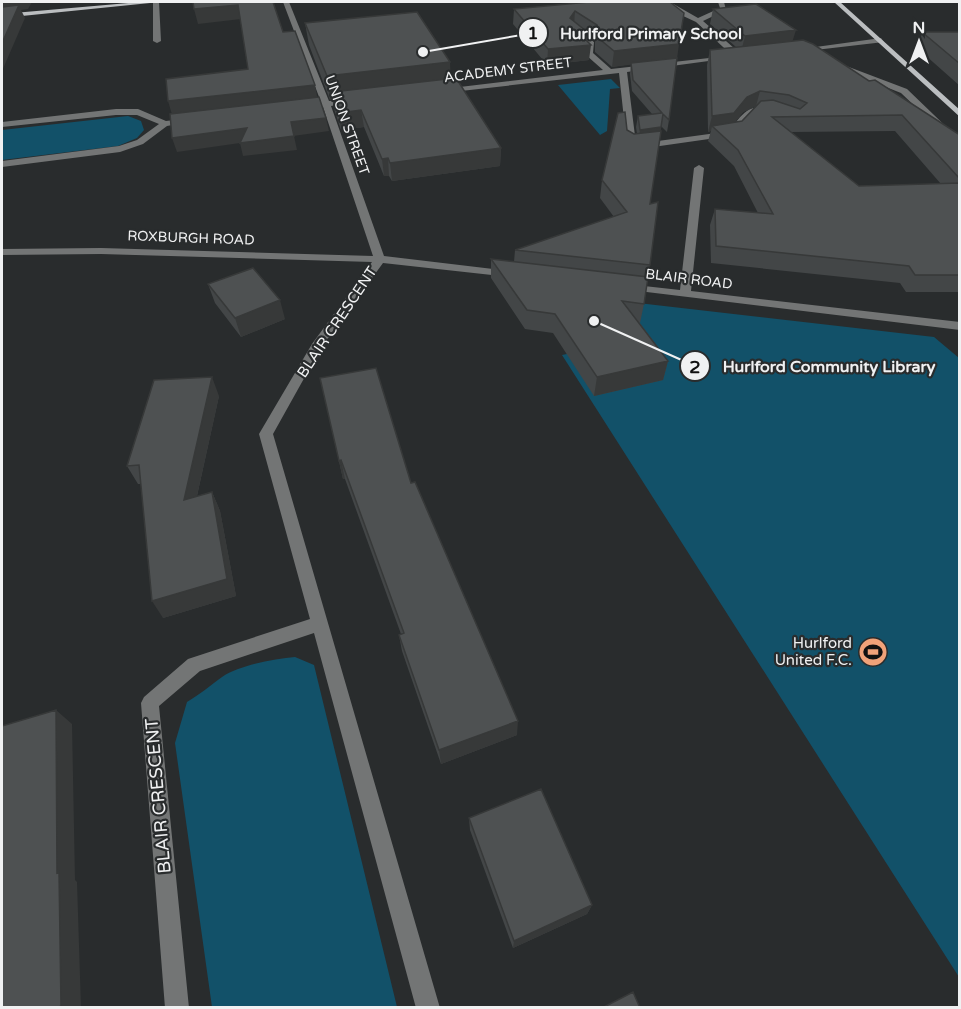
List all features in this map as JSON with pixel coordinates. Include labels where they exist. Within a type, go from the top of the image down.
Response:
[{"type":"main road","points":[[2,16],[106,4],[156,2]]},
{"type":"main road","points":[[837,2],[960,115]]},
{"type":"street","points":[[156,2],[157,41]]},
{"type":"street","name":"UNION STREET","points":[[286,2],[326,105],[380,259]]},
{"type":"street","points":[[666,2],[698,21],[739,57]]},
{"type":"street","points":[[698,21],[724,9],[721,2]]},
{"type":"street","points":[[573,30],[591,44],[589,53],[609,72]]},
{"type":"street","points":[[789,51],[881,40]]},
{"type":"street","points":[[800,50],[904,91],[960,146]]},
{"type":"street","name":"ACADEMY STREET","points":[[432,92],[749,56]]},
{"type":"street","points":[[622,71],[632,147],[734,133],[741,118],[747,113],[765,110],[775,113]]},
{"type":"street","points":[[291,109],[361,100]]},
{"type":"street","points":[[2,125],[116,112],[138,112],[165,124]]},
{"type":"street","points":[[2,164],[120,148],[140,142],[165,124],[199,120]]},
{"type":"street","points":[[685,293],[699,168]]},
{"type":"street","name":"ROXBURGH ROAD","points":[[2,252],[101,251],[380,259]]},
{"type":"street","points":[[380,259],[521,275]]},
{"type":"street","name":"BLAIR CRESCENT","points":[[380,259],[316,347],[266,434],[428,1008]]},
{"type":"street","name":"BLAIR ROAD","points":[[615,285],[960,326]]},
{"type":"street","name":"BLAIR CRESCENT","points":[[177,1008],[150,703],[194,665],[320,623]]},
{"type":"shaded area","points":[[611,79],[620,88],[610,89],[607,131],[600,135],[558,85]]},
{"type":"shaded area","points":[[128,116],[141,121],[144,130],[137,138],[118,146],[2,160],[2,130]]},
{"type":"shaded area","name":"Hurlford United F.C.","points":[[638,303],[934,337],[959,358],[959,977],[562,355],[634,340]]},
{"type":"shaded area","points":[[295,657],[314,665],[397,1007],[212,1007],[175,743],[187,702],[222,677],[238,669],[267,661]]},
{"type":"building","points":[[193,2],[273,2],[283,32],[295,31],[315,85],[168,101],[166,79],[248,69],[238,5],[194,9]]},
{"type":"building","points":[[589,2],[670,2],[684,13],[679,44],[614,51],[597,37],[597,25],[575,11],[570,18],[586,31],[585,39],[591,45],[548,49],[514,9]]},
{"type":"building","points":[[756,4],[796,30],[745,36],[713,9]]},
{"type":"building","points":[[19,5],[2,43],[2,7]]},
{"type":"building","points":[[417,12],[450,62],[327,76],[305,23]]},
{"type":"building","points":[[922,32],[960,32],[960,64]]},
{"type":"building","points":[[803,40],[813,44],[869,81],[875,80],[960,135],[960,179],[902,115],[772,117],[859,186],[960,183],[960,275],[915,275],[909,266],[716,246],[715,209],[773,214],[738,150],[712,126],[742,121],[761,101],[773,100],[800,109],[807,103],[789,95],[760,91],[747,97],[734,113],[712,116],[710,50]]},
{"type":"building","points":[[677,58],[669,120],[663,114],[661,127],[640,130],[638,116],[662,113],[633,80],[631,63]]},
{"type":"building","points":[[456,78],[501,148],[390,163],[388,158],[382,159],[361,110],[339,113],[332,92]]},
{"type":"building","points":[[319,97],[326,118],[291,122],[294,136],[240,143],[247,128],[172,138],[170,114]]},
{"type":"building","points":[[625,112],[627,130],[634,134],[661,131],[650,204],[658,202],[650,265],[515,250],[627,212],[602,180],[618,113]]},
{"type":"building","points":[[491,259],[648,277],[644,304],[622,301],[668,361],[597,377],[555,314],[527,310]]},
{"type":"building","points":[[253,268],[280,300],[235,318],[208,284]]},
{"type":"building","points":[[376,368],[411,483],[415,482],[518,721],[439,750],[399,635],[404,633],[341,460],[339,461],[320,378]]},
{"type":"building","points":[[212,377],[184,500],[212,492],[227,579],[152,601],[139,465],[127,466],[154,380]]},
{"type":"building","points":[[56,710],[61,1006],[57,1008],[2,1008],[2,726]]},
{"type":"building","points":[[541,789],[592,905],[514,941],[469,818]]},
{"type":"building","points":[[633,992],[640,1008],[602,1008]]},
{"type":"place","name":"Hurlford Primary School","points":[[423,52]]},
{"type":"place","name":"Hurlford Community Library","points":[[594,321]]},
{"type":"place","name":"Hurlford United F.C.","points":[[873,652]]}]
